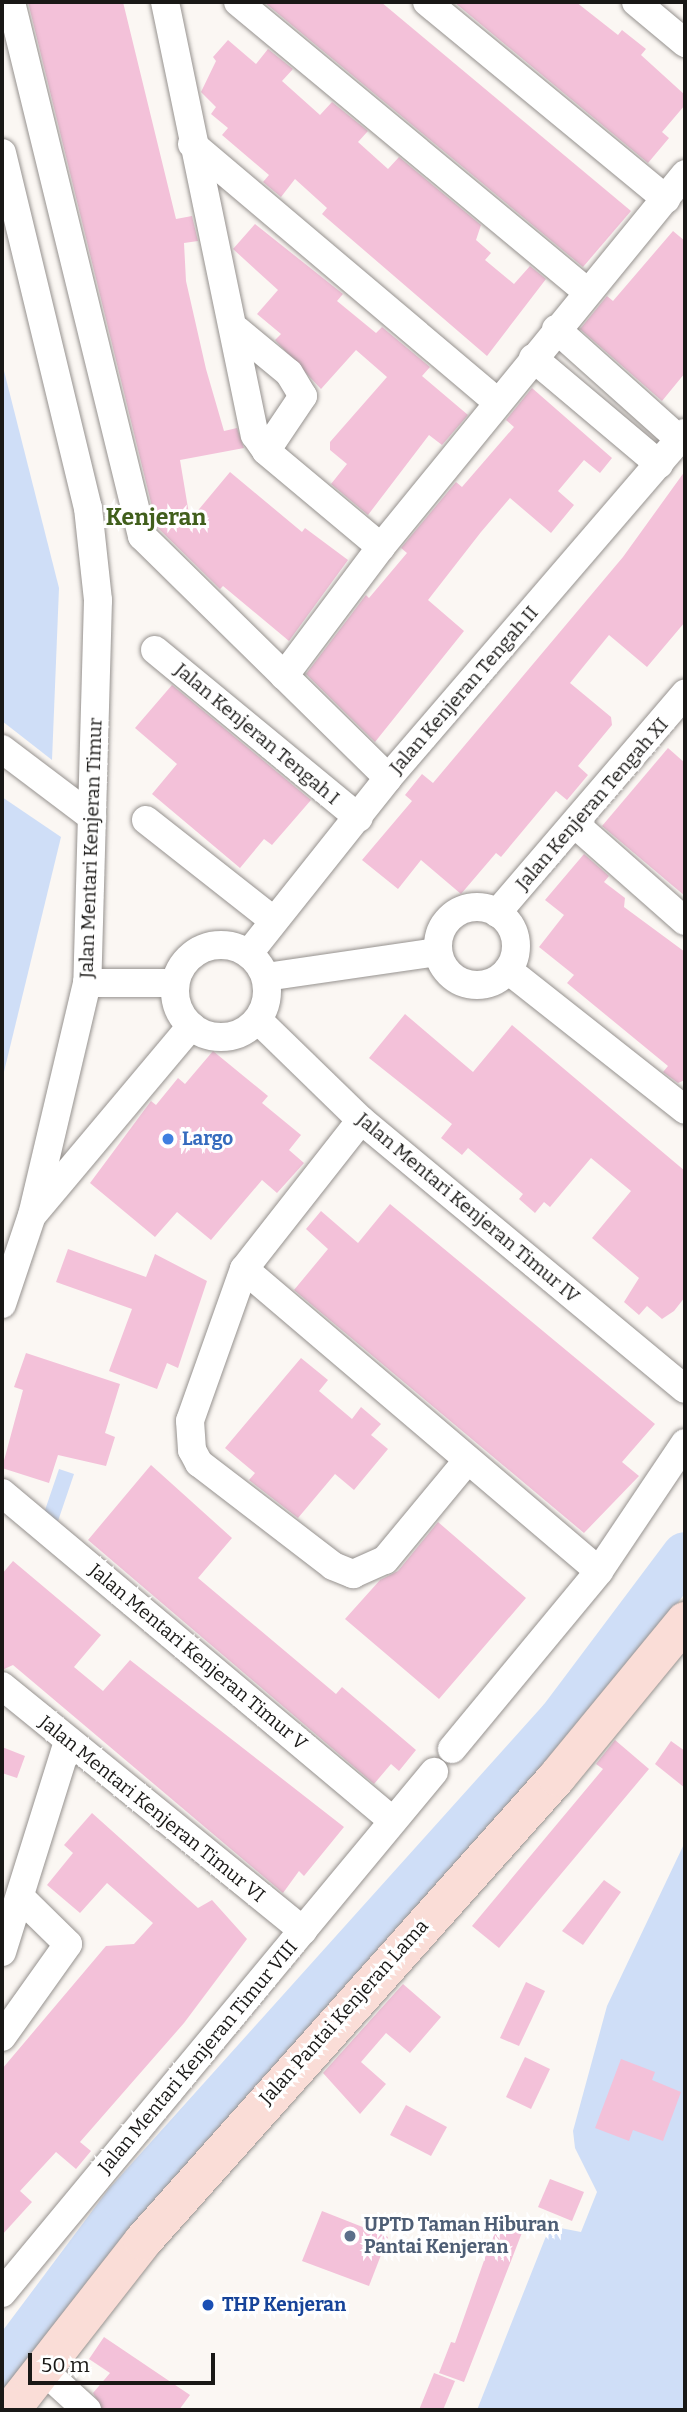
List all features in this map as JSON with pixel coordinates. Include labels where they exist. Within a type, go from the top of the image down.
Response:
[{"type":"main road","name":"Jalan Pantai Kenjeran Lama","points":[[11,2410],[143,2241],[557,1777],[685,1621]]},
{"type":"street","points":[[11,2],[133,517],[155,551],[388,778]]},
{"type":"street","points":[[165,2],[192,144],[237,330],[251,422],[266,451],[381,547]]},
{"type":"street","points":[[238,2],[586,291]]},
{"type":"street","points":[[426,2],[666,199]]},
{"type":"street","points":[[636,2],[685,43]]},
{"type":"street","points":[[192,144],[497,402]]},
{"type":"street","name":"Jalan Mentari Kenjeran Timur","points":[[2,153],[88,508],[98,600],[87,983],[32,1215],[2,1304]]},
{"type":"street","points":[[284,676],[381,547],[586,291],[685,174]]},
{"type":"street","points":[[237,330],[289,373],[303,396],[266,451]]},
{"type":"street","points":[[556,330],[682,436]]},
{"type":"street","points":[[533,358],[659,464]]},
{"type":"street","name":"Jalan Kenjeran Tengah II","points":[[249,953],[272,920],[359,818],[388,778],[682,436]]},
{"type":"street","name":"Jalan Kenjeran Tengah I","points":[[155,650],[359,818]]},
{"type":"street","name":"Jalan Kenjeran Tengah XI","points":[[497,913],[576,825],[676,724],[685,694]]},
{"type":"street","points":[[2,749],[92,817]]},
{"type":"street","points":[[146,820],[272,920]]},
{"type":"street","points":[[576,825],[685,921]]},
{"type":"street","points":[[461,910],[497,913],[507,921],[516,946],[508,970],[487,984],[461,982],[450,975],[438,952],[442,927],[461,910]]},
{"type":"street","points":[[235,946],[249,953],[266,977],[265,1007],[258,1020],[233,1036],[203,1034],[191,1026],[178,1006],[175,983],[180,968],[204,947],[235,946]]},
{"type":"street","points":[[266,977],[438,952]]},
{"type":"street","points":[[508,970],[685,1110]]},
{"type":"street","points":[[87,983],[175,983]]},
{"type":"street","name":"Jalan Mentari Kenjeran Timur IV","points":[[258,1020],[361,1120],[685,1389]]},
{"type":"street","points":[[32,1215],[191,1026]]},
{"type":"street","points":[[361,1120],[244,1269],[190,1421],[188,1437],[199,1463],[333,1566],[353,1574],[385,1560],[467,1461]]},
{"type":"street","points":[[244,1269],[599,1571]]},
{"type":"street","points":[[452,1749],[599,1571],[685,1443]]},
{"type":"street","name":"Jalan Mentari Kenjeran Timur V","points":[[2,1493],[393,1821]]},
{"type":"street","name":"Jalan Mentari Kenjeran Timur VI","points":[[2,1686],[303,1931]]},
{"type":"street","points":[[2,1952],[68,1741]]},
{"type":"street","points":[[393,1821],[434,1772]]},
{"type":"street","name":"Jalan Mentari Kenjeran Timur VIII","points":[[2,2293],[393,1821]]},
{"type":"street","points":[[2,2037],[68,1944],[20,1897]]},
{"type":"street","points":[[42,2369],[87,2410]]},
{"type":"water","points":[[2,363],[59,588],[52,760],[2,721]]},
{"type":"water","points":[[2,797],[61,837],[2,1080]]},
{"type":"water","points":[[59,1469],[74,1474],[58,1521],[43,1516]]},
{"type":"water","points":[[685,1842],[685,2410],[477,2410],[550,2226],[581,2232],[597,2192],[575,2148],[573,2131],[607,2006]]},
{"type":"building","points":[[28,2],[123,2],[176,219],[192,216],[198,241],[184,243],[186,281],[206,369],[224,431],[237,428],[244,448],[180,460],[190,520],[230,472],[302,532],[305,528],[348,560],[289,641],[223,586],[220,589],[157,527]]},
{"type":"building","points":[[264,2],[381,2],[631,211],[583,267]]},
{"type":"building","points":[[454,2],[576,2],[618,35],[622,30],[646,49],[641,55],[685,95],[685,105],[662,132],[669,138],[648,163]]},
{"type":"building","points":[[228,40],[256,64],[268,49],[293,69],[282,81],[320,115],[332,102],[368,131],[358,142],[388,169],[399,157],[481,225],[476,240],[491,253],[485,260],[514,284],[530,266],[546,279],[487,356],[322,214],[327,208],[295,179],[281,197],[263,182],[269,175],[222,135],[228,128],[211,114],[216,107],[201,92],[216,61],[213,57]]},
{"type":"building","points":[[255,224],[343,294],[337,301],[376,333],[382,327],[430,367],[422,376],[468,415],[442,445],[429,435],[368,515],[331,484],[347,464],[330,450],[330,442],[387,377],[356,350],[321,389],[275,340],[281,334],[257,314],[278,290],[233,249]]},
{"type":"building","points":[[673,231],[685,241],[685,373],[662,401],[580,329],[607,296],[613,301]]},
{"type":"building","points":[[532,388],[612,458],[600,473],[584,460],[558,491],[574,505],[551,533],[510,498],[481,532],[428,600],[464,631],[375,742],[306,674],[366,595],[369,598],[407,553],[401,548],[456,482],[462,487],[514,427],[506,420]]},
{"type":"building","points":[[685,471],[685,622],[647,667],[609,635],[570,683],[611,717],[612,725],[578,766],[588,775],[567,800],[556,791],[501,857],[496,853],[461,894],[421,860],[398,889],[362,860],[412,801],[405,795],[422,774],[433,783],[623,557]]},
{"type":"building","points":[[172,685],[311,800],[272,845],[264,839],[240,868],[152,794],[177,764],[135,728]]},
{"type":"building","points":[[668,748],[685,763],[685,896],[602,826]]},
{"type":"building","points":[[584,854],[609,876],[604,882],[625,898],[624,907],[685,952],[685,1080],[678,1083],[663,1072],[668,1066],[567,983],[574,975],[539,947],[564,915],[545,900]]},
{"type":"building","points":[[405,1014],[473,1072],[512,1025],[685,1171],[685,1297],[674,1311],[662,1319],[647,1306],[639,1315],[624,1302],[639,1278],[592,1238],[631,1191],[591,1158],[550,1207],[544,1202],[535,1213],[519,1199],[523,1194],[468,1148],[462,1155],[441,1138],[452,1124],[369,1058]]},
{"type":"building","points":[[213,1051],[268,1096],[262,1103],[301,1135],[289,1150],[304,1163],[277,1193],[262,1180],[211,1240],[177,1212],[155,1237],[90,1183],[151,1101],[156,1105],[178,1078],[185,1084]]},
{"type":"building","points":[[390,1204],[655,1424],[622,1462],[639,1476],[584,1533],[294,1290],[328,1249],[306,1229],[321,1211],[358,1243]]},
{"type":"building","points":[[68,1249],[146,1277],[155,1254],[207,1281],[178,1368],[167,1363],[157,1389],[109,1371],[132,1309],[56,1282]]},
{"type":"building","points":[[26,1353],[120,1384],[105,1433],[115,1437],[106,1466],[58,1455],[49,1483],[2,1468],[23,1390],[14,1387]]},
{"type":"building","points":[[301,1358],[328,1380],[319,1391],[352,1419],[361,1407],[381,1424],[371,1435],[388,1449],[354,1490],[335,1474],[298,1518],[249,1480],[255,1473],[225,1448]]},
{"type":"building","points":[[151,1465],[232,1538],[198,1578],[336,1694],[342,1687],[416,1750],[399,1771],[391,1764],[374,1784],[88,1540]]},
{"type":"building","points":[[438,1522],[526,1598],[439,1699],[345,1619],[380,1580],[398,1571]]},
{"type":"building","points":[[13,1561],[101,1635],[74,1667],[103,1691],[130,1660],[344,1827],[304,1876],[299,1871],[283,1893],[13,1665],[2,1670],[2,1574]]},
{"type":"building","points":[[615,1740],[649,1769],[499,1948],[472,1926],[603,1769],[596,1764]]},
{"type":"building","points":[[671,1741],[685,1751],[685,1788],[655,1764]]},
{"type":"building","points":[[2,1747],[25,1756],[17,1778],[2,1773]]},
{"type":"building","points":[[92,1813],[198,1908],[212,1900],[247,1939],[184,2023],[80,2142],[91,2151],[76,2169],[56,2152],[20,2191],[32,2202],[2,2235],[2,2069],[106,1946],[134,1944],[153,1923],[107,1883],[80,1913],[47,1885],[73,1853],[64,1845]]},
{"type":"building","points":[[604,1880],[621,1892],[583,1945],[562,1931]]},
{"type":"building","points":[[526,1982],[545,1991],[519,2046],[500,2038]]},
{"type":"building","points":[[403,1984],[441,2017],[410,2053],[386,2033],[361,2062],[386,2084],[360,2114],[323,2073]]},
{"type":"building","points":[[525,2057],[550,2069],[531,2109],[506,2097]]},
{"type":"building","points":[[621,2059],[655,2072],[652,2080],[681,2092],[663,2141],[633,2130],[629,2141],[595,2128]]},
{"type":"building","points":[[406,2105],[447,2127],[431,2156],[390,2135]]},
{"type":"building","points":[[550,2179],[584,2192],[572,2221],[538,2207]]},
{"type":"building","points":[[322,2211],[388,2237],[369,2286],[302,2261]]},
{"type":"building","points":[[498,2221],[523,2230],[464,2382],[439,2373],[451,2342],[455,2343]]},
{"type":"building","points":[[104,2337],[190,2395],[179,2410],[103,2410],[93,2393],[110,2373],[89,2359]]},
{"type":"building","points":[[434,2373],[455,2381],[443,2410],[419,2410]]},
{"type":"waterway","points":[[2,2370],[127,2203],[561,1720],[685,1555]]},
{"type":"place","name":"Largo","points":[[168,1139]]},
{"type":"place","name":"UPTD Taman Hiburan Pantai Kenjeran","points":[[350,2236]]},
{"type":"place","name":"THP Kenjeran","points":[[208,2305]]},
{"type":"district","name":"Kenjeran","points":[[156,517]]}]
